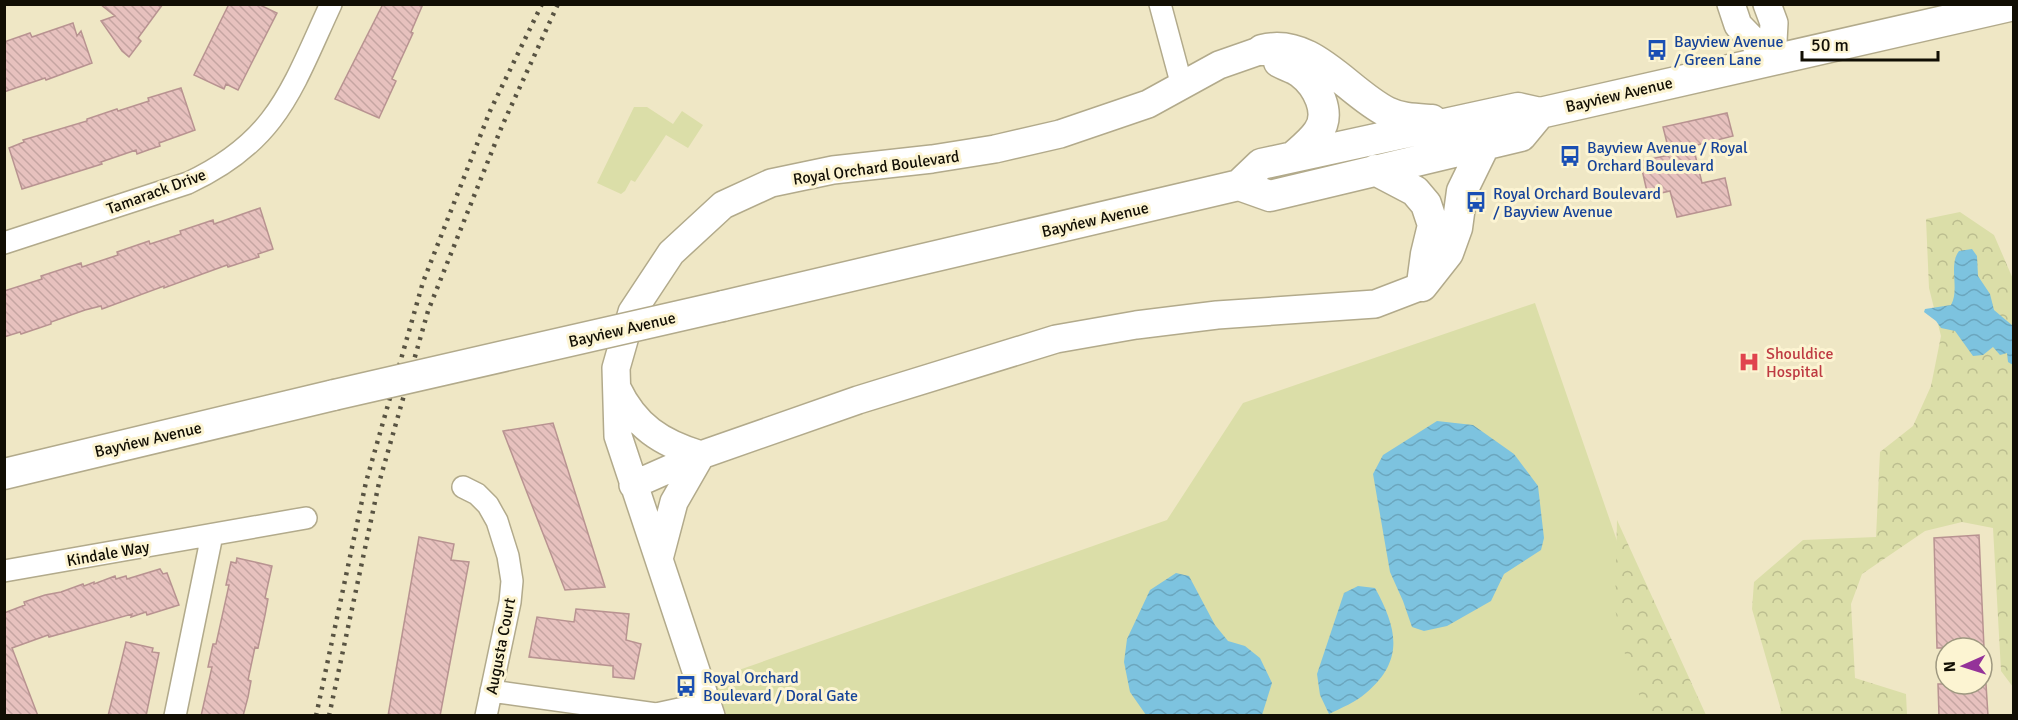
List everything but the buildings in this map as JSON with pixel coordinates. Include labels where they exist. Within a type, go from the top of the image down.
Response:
[{"type":"main road","name":"Bayview Avenue","points":[[4,474],[1239,185],[1261,164],[1294,156],[1518,108],[1540,112],[2013,5]]},
{"type":"main road","points":[[1262,50],[1282,47],[1306,55],[1387,112],[1405,119],[1456,121]]},
{"type":"main road","points":[[1262,50],[1300,72],[1310,82],[1323,105],[1320,130],[1294,156]]},
{"type":"main road","points":[[1239,185],[1270,196],[1521,136],[1540,112]]},
{"type":"main road","points":[[1422,286],[1448,253],[1456,228],[1462,191],[1485,144]]},
{"type":"main road","points":[[1375,170],[1415,191],[1426,204],[1433,225],[1422,286]]},
{"type":"street","name":"Tamarack Drive","points":[[4,243],[188,183],[234,158],[252,143],[278,113],[289,95],[331,4]]},
{"type":"street","points":[[1160,4],[1182,86]]},
{"type":"street","points":[[1731,4],[1738,25],[1772,60]]},
{"type":"street","points":[[1767,4],[1774,22],[1772,60]]},
{"type":"street","name":"Royal Orchard Boulevard","points":[[709,709],[618,436],[615,368],[632,312],[671,253],[723,205],[771,183],[833,170],[985,151],[1060,134],[1148,104],[1219,65],[1262,50]]},
{"type":"street","points":[[633,485],[701,455],[858,400],[1056,339],[1136,325],[1217,315],[1375,304],[1422,286]]},
{"type":"street","points":[[615,383],[624,402],[647,430],[672,444],[701,455]]},
{"type":"street","points":[[659,559],[674,502],[701,455]]},
{"type":"street","name":"Augusta Court","points":[[463,487],[477,494],[488,505],[497,521],[508,556],[512,581],[510,603],[486,716]]},
{"type":"street","name":"Kindale Way","points":[[4,571],[306,518]]},
{"type":"street","points":[[174,716],[212,535]]},
{"type":"street","points":[[491,690],[656,714],[709,709]]},
{"type":"green space","points":[[634,107],[647,107],[673,124],[682,111],[703,125],[688,148],[666,135],[635,182],[631,180],[621,194],[597,183]]},
{"type":"green space","points":[[1960,212],[1994,235],[2013,279],[2013,687],[2001,671],[1993,528],[1962,522],[1925,531],[1862,574],[1851,604],[1855,678],[1906,694],[1907,715],[1780,715],[1781,710],[1752,609],[1754,582],[1803,540],[1876,537],[1880,452],[1913,426],[1931,386],[1941,336],[1929,288],[1926,219]]},
{"type":"green space","points":[[1535,303],[1677,715],[727,716],[713,679],[1167,520],[1243,403]]},
{"type":"green space","points":[[1617,520],[1706,715],[1646,715],[1624,651],[1615,609]]},
{"type":"water","points":[[1972,249],[1977,256],[1978,276],[1990,294],[1994,310],[2013,326],[2013,365],[2008,362],[2007,353],[2000,355],[1993,347],[1983,355],[1973,356],[1955,331],[1941,328],[1924,312],[1925,309],[1951,305],[1956,257],[1959,251]]},
{"type":"water","points":[[1437,421],[1473,425],[1514,454],[1538,486],[1544,538],[1541,550],[1504,574],[1491,601],[1447,626],[1424,631],[1412,627],[1390,572],[1373,474],[1383,455]]},
{"type":"water","points":[[1176,573],[1189,576],[1215,625],[1228,641],[1245,646],[1260,658],[1272,683],[1262,715],[1146,715],[1130,692],[1124,662],[1127,639],[1150,590]]},
{"type":"water","points":[[1358,586],[1375,588],[1383,603],[1392,630],[1392,656],[1378,681],[1366,693],[1329,714],[1320,695],[1317,674],[1344,593]]},
{"type":"railway","points":[[316,716],[366,482],[423,282],[490,111],[542,4]]},
{"type":"railway","points":[[329,716],[379,483],[428,311],[502,126],[558,4]]},
{"type":"place","name":"Bayview Avenue / Green Lane","points":[[1657,50]]},
{"type":"place","name":"Bayview Avenue / Royal Orchard Boulevard","points":[[1570,156]]},
{"type":"place","name":"Royal Orchard Boulevard / Bayview Avenue","points":[[1476,202]]},
{"type":"place","name":"Shouldice Hospital","points":[[1749,362]]},
{"type":"place","name":"Royal Orchard Boulevard / Doral Gate","points":[[686,686]]}]
